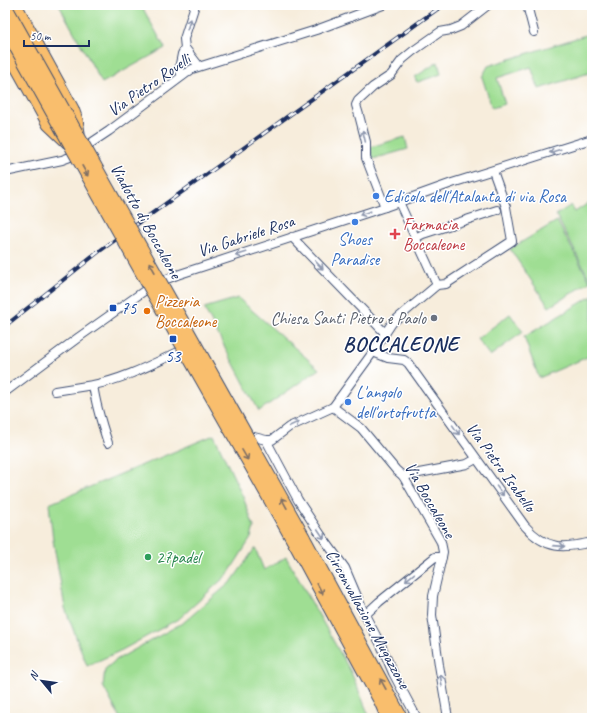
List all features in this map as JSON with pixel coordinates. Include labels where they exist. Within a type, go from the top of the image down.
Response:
[{"type":"highway","points":[[15,5],[72,109],[76,120],[77,145]]},
{"type":"highway","name":"Viadotto di Boccaleone","points":[[5,6],[178,337],[299,540]]},
{"type":"highway","name":"Viadotto di Boccaleone","points":[[5,27],[77,145]]},
{"type":"highway","points":[[8,50],[49,124],[77,145]]},
{"type":"highway","name":"Circonvallazione Mugazzone","points":[[299,540],[388,718]]},
{"type":"highway","name":"Circonvallazione Mugazzone","points":[[299,540],[401,718]]},
{"type":"street","points":[[195,5],[184,39],[185,48],[199,66]]},
{"type":"street","name":"Via Pietro Rovelli","points":[[5,172],[70,157],[77,145],[109,131],[192,68],[316,30],[383,5]]},
{"type":"street","points":[[385,207],[366,158],[366,142],[356,105],[358,101],[373,87],[391,75],[402,60],[413,51],[440,32],[461,26],[488,5]]},
{"type":"street","points":[[527,5],[534,32]]},
{"type":"street","points":[[5,10],[77,145]]},
{"type":"street","points":[[5,20],[64,127],[77,145]]},
{"type":"street","points":[[182,76],[179,69],[182,54],[185,48]]},
{"type":"street","name":"Via Gabriele Rosa","points":[[5,392],[154,284],[181,273],[385,207],[452,183],[592,139]]},
{"type":"street","points":[[154,284],[240,436],[272,440],[289,427],[333,407],[392,323],[437,285],[446,284],[512,241],[506,207],[493,171]]},
{"type":"street","points":[[399,202],[437,285]]},
{"type":"street","points":[[416,238],[422,234],[497,210]]},
{"type":"street","points":[[292,237],[385,334]]},
{"type":"street","points":[[55,391],[106,382],[189,346]]},
{"type":"street","name":"Via Pietro Isabello","points":[[373,352],[388,358],[404,360],[410,365],[532,535],[539,540],[556,546],[571,546],[592,542]]},
{"type":"street","points":[[93,384],[98,414],[108,443]]},
{"type":"street","name":"Via Boccaleone","points":[[333,407],[361,428],[396,470],[403,476],[441,542],[443,552],[433,596],[432,615],[448,718]]},
{"type":"street","points":[[266,440],[298,500],[345,568],[365,615],[417,718]]},
{"type":"street","points":[[403,476],[467,464],[476,459]]},
{"type":"street","points":[[365,615],[435,557],[442,557]]},
{"type":"green space","points":[[59,5],[141,5],[165,48],[102,83]]},
{"type":"green space","points":[[592,33],[592,72],[539,89],[531,67],[497,78],[505,104],[492,108],[482,77],[488,66]]},
{"type":"green space","points":[[438,62],[441,74],[418,82],[416,81],[415,77]]},
{"type":"green space","points":[[405,137],[408,149],[373,159],[370,147]]},
{"type":"green space","points":[[590,202],[592,205],[591,282],[556,215],[571,205],[575,212]]},
{"type":"green space","points":[[557,221],[590,282],[549,307],[510,249]]},
{"type":"green space","points":[[592,296],[592,355],[539,378],[524,337]]},
{"type":"green space","points":[[238,298],[319,369],[259,411],[204,308]]},
{"type":"green space","points":[[510,314],[523,332],[490,356],[477,339]]},
{"type":"green space","name":"27padel","points":[[214,435],[243,497],[254,527],[251,538],[228,574],[180,618],[122,650],[87,666],[65,608],[53,540],[49,504]]},
{"type":"green space","points":[[255,548],[264,570],[286,557],[351,672],[370,718],[120,718],[103,686],[105,669],[116,660],[184,622],[232,581]]},
{"type":"railway","points":[[5,326],[101,250],[443,5]]},
{"type":"place","name":"Edicola dell'Atalanta di via Rosa","points":[[376,196]]},
{"type":"place","name":"Shoes Paradise","points":[[355,222]]},
{"type":"place","name":"Farmacia Boccaleone","points":[[395,234]]},
{"type":"place","name":"75","points":[[113,308]]},
{"type":"place","name":"Pizzeria Boccaleone","points":[[147,311]]},
{"type":"place","name":"Chiesa Santi Pietro e Paolo","points":[[434,318]]},
{"type":"place","name":"53","points":[[173,339]]},
{"type":"place","name":"L'angolo dell'ortofrutta","points":[[348,402]]},
{"type":"place","name":"27padel","points":[[148,557]]},
{"type":"district","name":"BOCCALEONE","points":[[401,344]]}]
